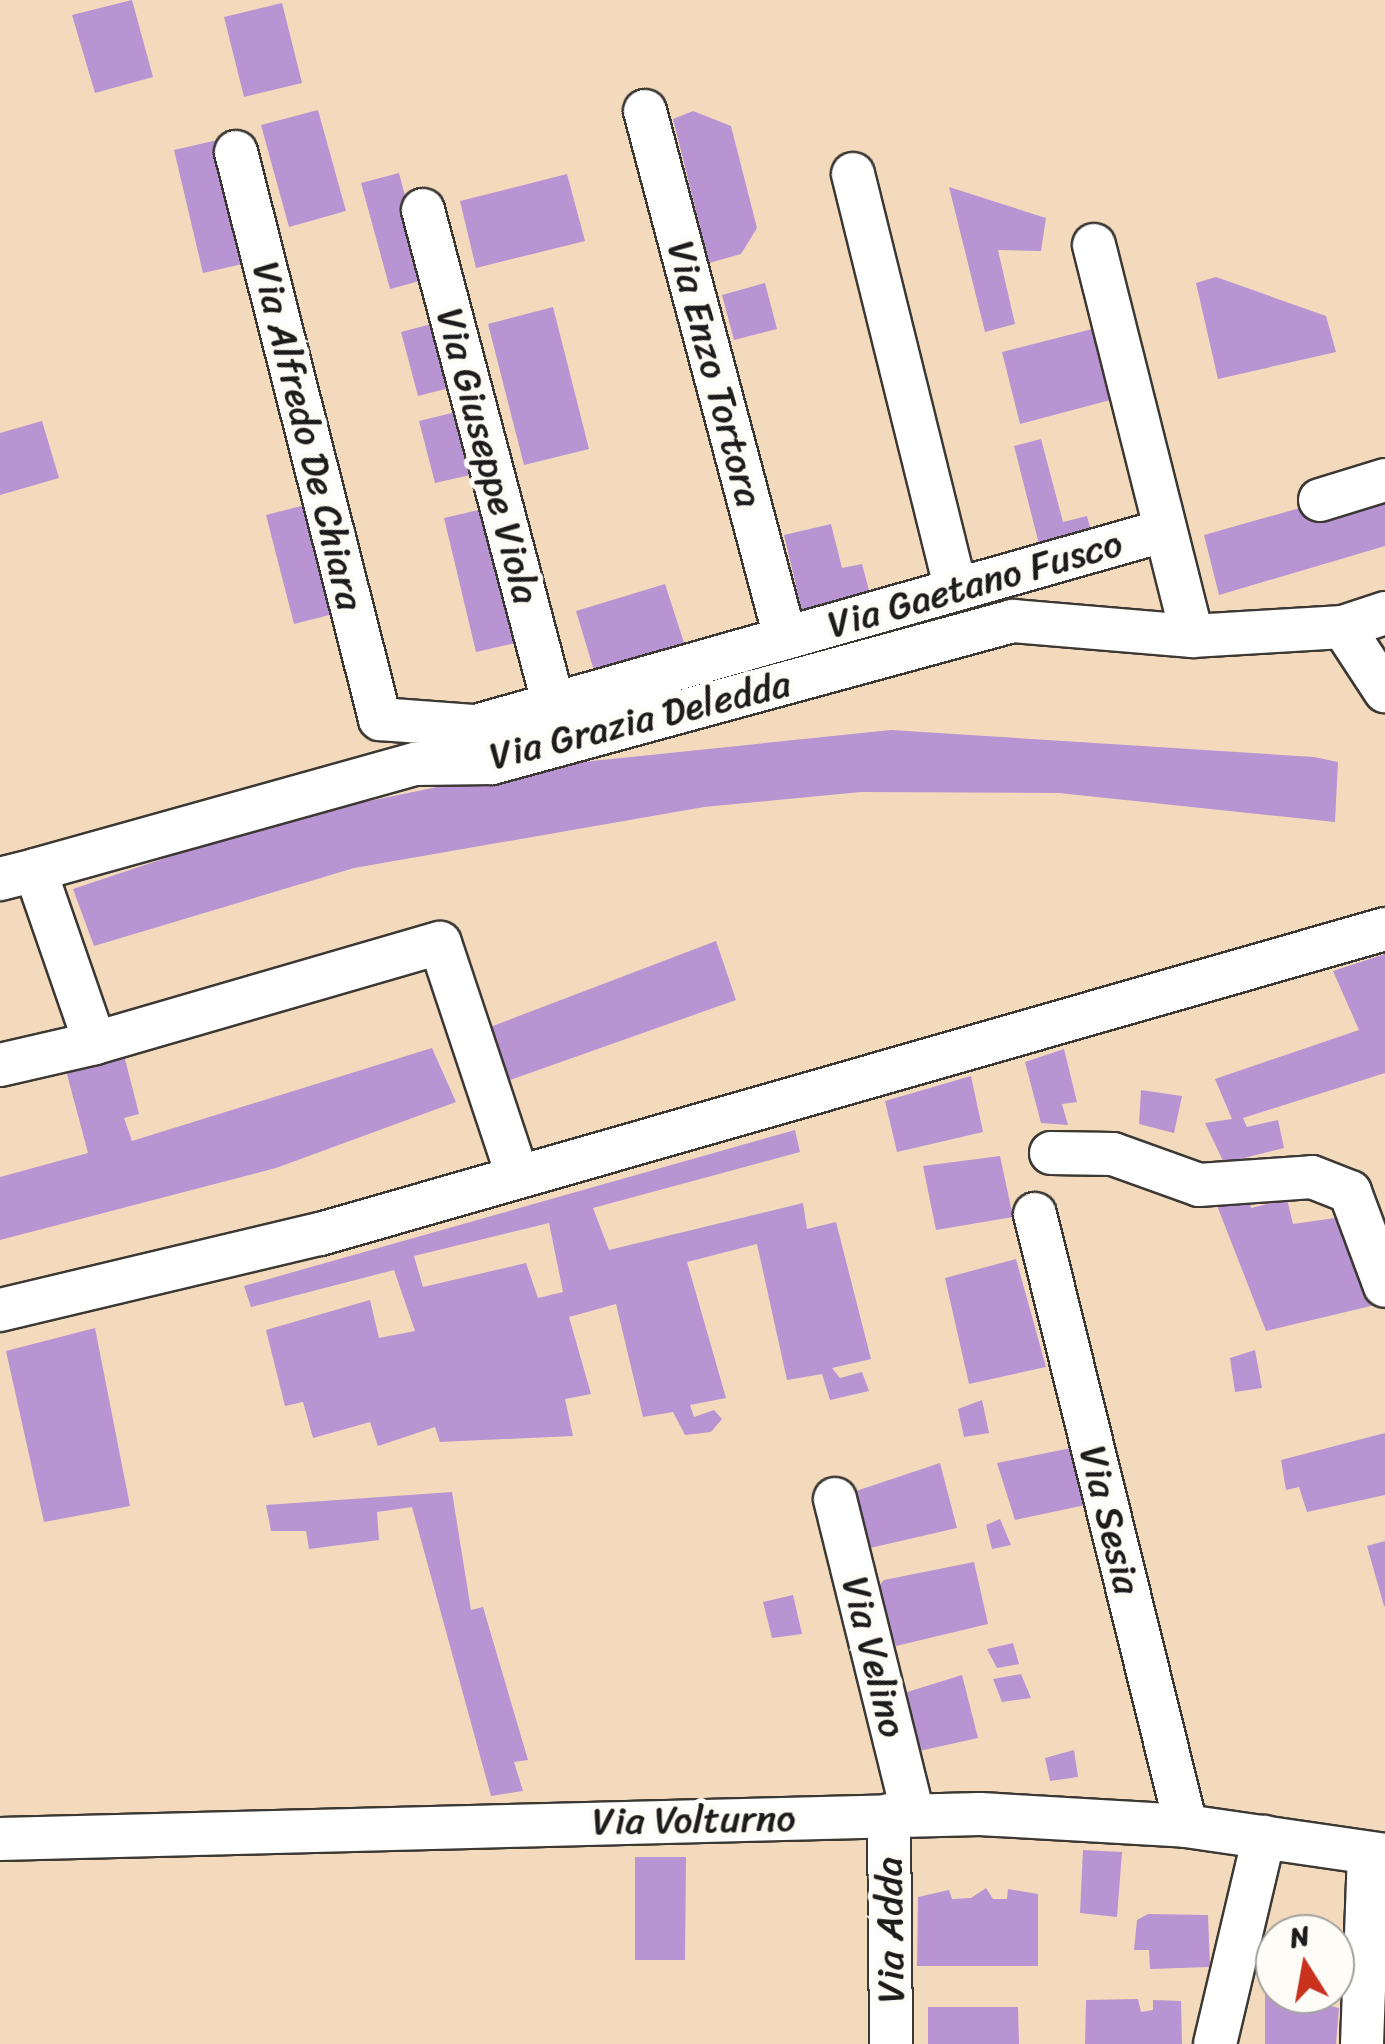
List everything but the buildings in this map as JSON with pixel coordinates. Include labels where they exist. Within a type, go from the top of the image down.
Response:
[{"type":"street","name":"Via Enzo Tortora","points":[[645,111],[785,637]]},
{"type":"street","name":"Via Alfredo De Chiara","points":[[236,152],[380,720]]},
{"type":"street","points":[[854,174],[956,589]]},
{"type":"street","name":"Via Giuseppe Viola","points":[[423,210],[553,702]]},
{"type":"street","points":[[1094,245],[1192,636]]},
{"type":"street","points":[[1320,500],[1385,480]]},
{"type":"street","name":"Via Gaetano Fusco","points":[[380,720],[476,726],[1163,531]]},
{"type":"street","name":"Via Grazia Deledda","points":[[95,1043],[17,874],[415,764],[492,763],[1013,621],[1192,636],[1343,627],[1385,614]]},
{"type":"street","points":[[1343,627],[1385,691]]},
{"type":"street","points":[[0,1310],[320,1234],[516,1171],[1385,930]]},
{"type":"street","points":[[0,1065],[95,1043],[440,943],[516,1171]]},
{"type":"street","points":[[1051,1152],[1113,1154],[1200,1186],[1312,1177],[1350,1192],[1385,1286]]},
{"type":"street","name":"Via Sesia","points":[[1035,1214],[1186,1826]]},
{"type":"street","name":"Via Velino","points":[[835,1499],[901,1815]]},
{"type":"street","name":"Via Volturno","points":[[0,1839],[901,1815],[1186,1826],[1377,1854]]},
{"type":"street","name":"Via Adda","points":[[891,2044],[901,1815]]},
{"type":"street","points":[[1216,2044],[1264,1838]]},
{"type":"street","points":[[1362,2044],[1377,1854]]}]
